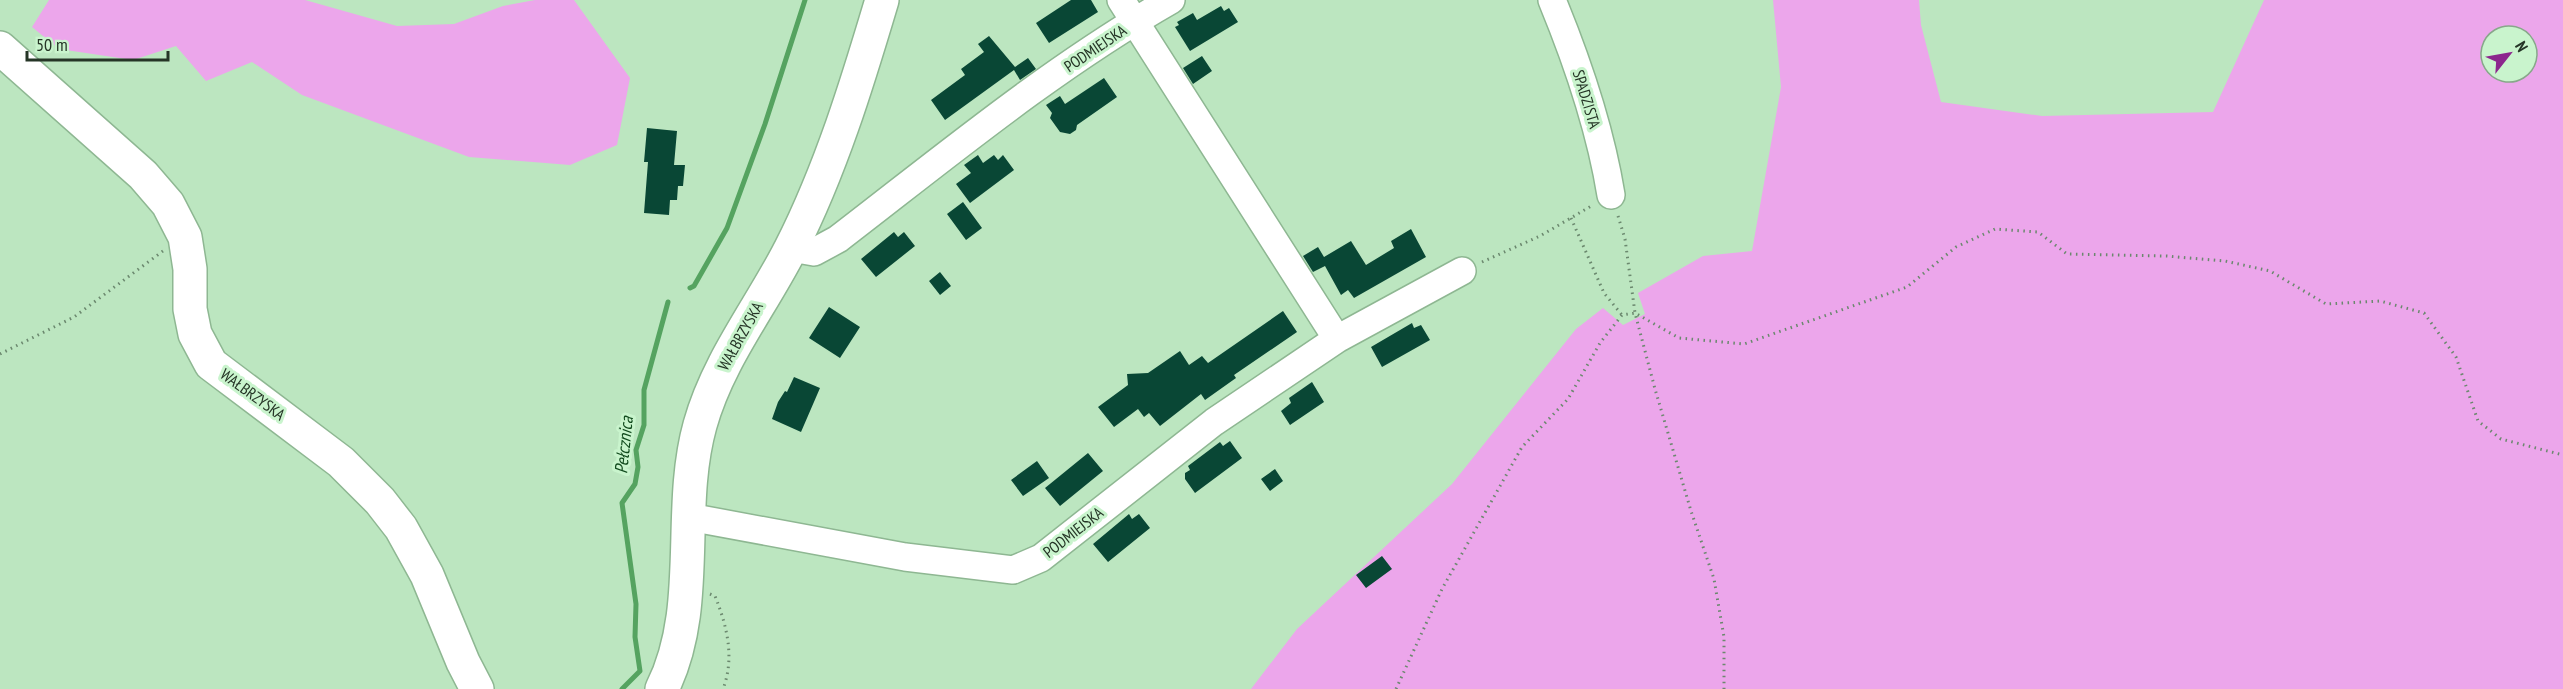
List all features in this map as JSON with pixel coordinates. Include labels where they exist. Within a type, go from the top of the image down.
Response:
[{"type":"main road","name":"WAŁBRZYSKA","points":[[662,689],[668,677],[682,629],[687,583],[692,472],[700,426],[719,374],[791,248],[829,163],[882,0]]},
{"type":"main road","name":"WAŁBRZYSKA","points":[[0,48],[143,175],[168,204],[185,237],[190,269],[190,309],[195,334],[211,364],[341,462],[380,501],[401,528],[427,575],[463,662],[477,689]]},
{"type":"street","name":"PODMIEJSKA","points":[[791,248],[814,252],[838,239],[1030,92],[1127,11],[1171,0]]},
{"type":"street","name":"SPADZISTA","points":[[1558,2],[1587,92],[1611,195]]},
{"type":"street","name":"PODMIEJSKA","points":[[1127,11],[1337,339]]},
{"type":"street","name":"PODMIEJSKA","points":[[689,517],[905,557],[1014,570],[1041,558],[1214,422],[1337,339],[1462,271]]},
{"type":"path","points":[[1462,271],[1540,236],[1611,195],[1625,239],[1635,313],[1691,511],[1714,579],[1724,637],[1724,689]]},
{"type":"path","points":[[1570,218],[1604,293],[1622,315]]},
{"type":"path","points":[[1396,689],[1442,589],[1522,447],[1568,399],[1600,343],[1622,315],[1635,313],[1679,338],[1744,344],[1906,287],[1956,247],[1995,229],[2038,232],[2067,254],[2166,256],[2224,261],[2270,271],[2326,304],[2380,302],[2424,313],[2456,357],[2478,421],[2501,439],[2563,455]]},
{"type":"path","points":[[0,354],[74,317],[185,237]]},
{"type":"path","points":[[687,583],[715,596],[725,621],[729,650],[723,689]]},
{"type":"shaded area","points":[[49,0],[305,0],[397,26],[454,24],[503,6],[535,0],[574,0],[630,78],[617,145],[570,165],[469,157],[302,95],[252,62],[206,81],[176,46],[133,60],[59,49],[32,27]]},
{"type":"shaded area","points":[[1773,0],[1919,0],[1921,25],[1941,102],[2042,116],[2213,112],[2264,0],[2563,0],[2563,689],[1251,689],[1297,629],[1452,484],[1576,329],[1603,308],[1623,325],[1645,314],[1638,293],[1703,256],[1752,251],[1781,87]]},
{"type":"building","points":[[1071,0],[1091,0],[1098,12],[1049,43],[1036,23]]},
{"type":"building","points":[[1221,6],[1224,11],[1229,8],[1238,22],[1190,51],[1175,27],[1179,25],[1177,22],[1193,13],[1197,20]]},
{"type":"building","points":[[989,36],[1015,67],[1028,58],[1036,69],[1020,80],[1014,70],[945,120],[931,100],[965,75],[961,69],[984,52],[978,44]]},
{"type":"building","points":[[1202,56],[1212,71],[1193,84],[1183,68]]},
{"type":"building","points":[[1104,78],[1117,97],[1077,125],[1076,130],[1070,134],[1060,132],[1050,118],[1052,113],[1046,105],[1060,96],[1065,104]]},
{"type":"building","points":[[647,128],[677,131],[674,165],[685,165],[683,186],[678,186],[677,200],[670,200],[669,215],[644,213],[648,162],[644,162]]},
{"type":"building","points":[[978,155],[983,163],[994,155],[998,160],[1003,155],[1014,170],[970,203],[956,184],[971,173],[964,165]]},
{"type":"building","points":[[963,202],[982,228],[966,240],[947,214]]},
{"type":"building","points":[[1411,229],[1426,257],[1354,298],[1348,290],[1341,295],[1325,266],[1313,272],[1303,256],[1318,247],[1324,257],[1351,241],[1366,265],[1394,248],[1391,241]]},
{"type":"building","points":[[894,232],[898,237],[904,232],[915,246],[876,277],[861,259]]},
{"type":"building","points":[[940,272],[951,286],[940,295],[929,281]]},
{"type":"building","points":[[829,307],[860,327],[840,358],[809,338]]},
{"type":"building","points":[[1283,311],[1297,332],[1234,375],[1236,378],[1205,400],[1201,394],[1160,426],[1149,413],[1144,417],[1138,409],[1114,427],[1098,407],[1128,385],[1127,374],[1148,373],[1180,351],[1189,365],[1202,356],[1208,363]]},
{"type":"building","points":[[1412,323],[1414,328],[1421,325],[1430,340],[1382,367],[1371,347]]},
{"type":"building","points":[[794,377],[820,388],[801,432],[772,419],[778,402],[785,391],[787,392]]},
{"type":"building","points":[[1312,382],[1324,402],[1290,425],[1281,411],[1291,403],[1289,398]]},
{"type":"building","points":[[1230,441],[1242,458],[1195,493],[1185,479],[1185,473],[1190,470],[1188,466],[1220,442],[1223,446]]},
{"type":"building","points":[[1088,453],[1103,471],[1060,506],[1045,488]]},
{"type":"building","points":[[1037,461],[1049,478],[1023,496],[1011,480]]},
{"type":"building","points":[[1275,469],[1283,481],[1270,491],[1261,479]]},
{"type":"building","points":[[1129,514],[1132,519],[1139,514],[1150,528],[1108,562],[1093,544]]},
{"type":"building","points":[[1382,556],[1392,569],[1366,588],[1356,575]]},
{"type":"waterway","name":"Pełcznica","points":[[690,288],[694,286],[727,228],[765,124],[805,0]]},
{"type":"waterway","name":"Pełcznica","points":[[622,689],[640,671],[635,637],[636,604],[622,503],[635,484],[638,467],[636,450],[644,425],[644,390],[668,302]]}]
